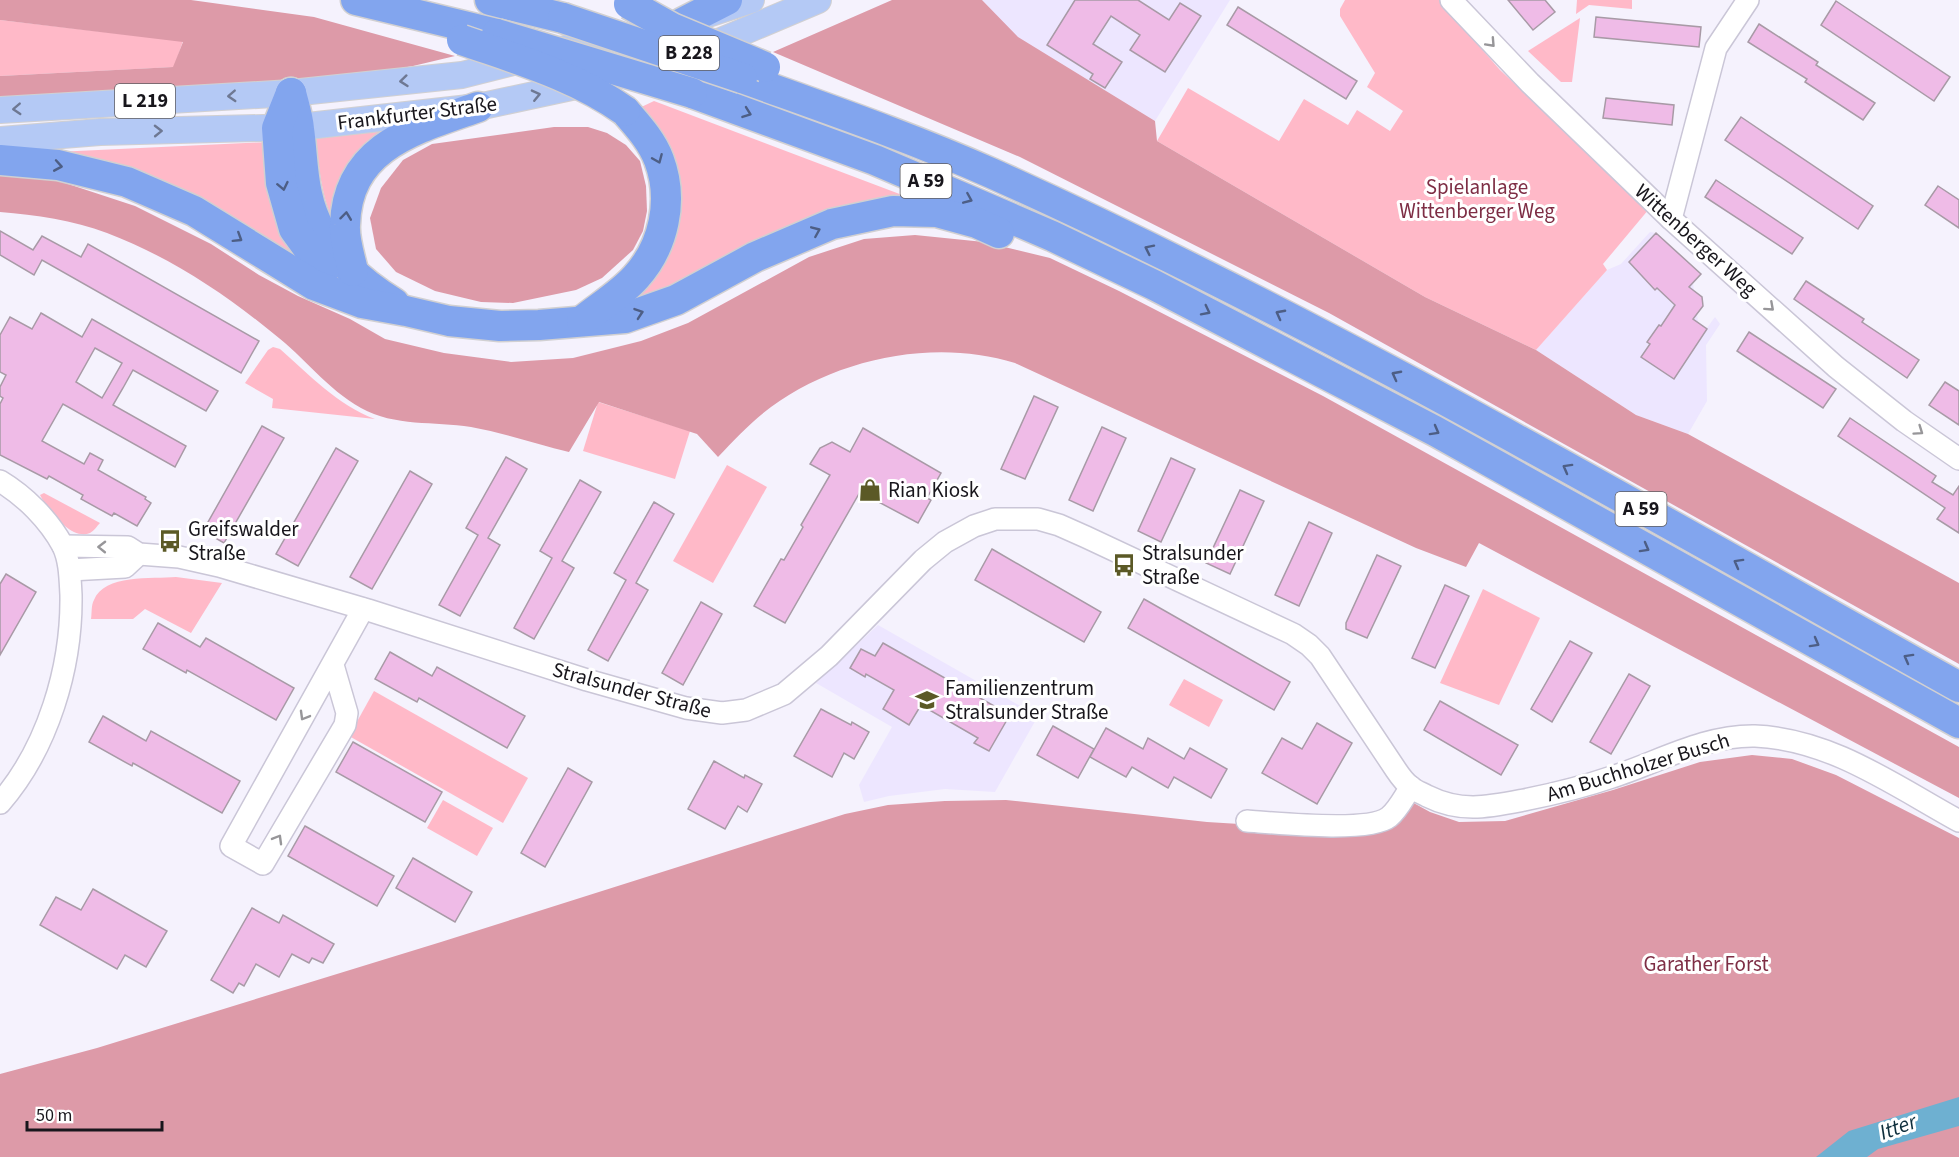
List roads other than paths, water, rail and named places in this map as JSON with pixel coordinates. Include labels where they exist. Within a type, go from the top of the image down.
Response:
[{"type":"highway","name":"A 59","points":[[356,0],[497,34],[692,93],[875,160],[1053,236],[1325,372],[1959,723]]},
{"type":"highway","points":[[490,0],[563,18],[754,72]]},
{"type":"highway","points":[[682,22],[727,0]]},
{"type":"highway","points":[[626,2],[754,72]]},
{"type":"highway","points":[[400,11],[416,29],[462,40],[557,73],[596,93],[625,111],[642,131],[659,159],[668,198],[659,240],[636,278],[582,321]]},
{"type":"highway","name":"A 59","points":[[754,72],[867,108],[888,131],[989,172],[1240,292],[1580,475],[1959,687]]},
{"type":"highway","points":[[291,93],[281,183],[294,229],[323,269],[362,303]]},
{"type":"highway","points":[[354,274],[344,228],[352,184],[360,172],[384,148],[411,131],[478,107]]},
{"type":"highway","points":[[288,128],[313,216],[324,238],[354,274],[406,311]]},
{"type":"highway","points":[[0,160],[58,165],[127,182],[194,211],[314,285],[362,303],[449,321],[500,326],[625,318],[676,300],[755,257],[832,224],[893,211],[937,212],[977,223],[1053,255],[1121,289],[1154,285]]},
{"type":"main road","name":"Frankfurter Straße","points":[[0,110],[291,93],[462,75],[601,39],[682,22],[751,0]]},
{"type":"main road","name":"Frankfurter Straße","points":[[0,140],[100,132],[288,128],[478,107],[637,72],[715,44],[818,0]]},
{"type":"street","name":"Wittenberger Weg","points":[[1451,0],[1530,83],[1671,219],[1836,367],[1904,421],[1959,459]]},
{"type":"street","points":[[1671,219],[1716,48],[1748,0]]},
{"type":"street","points":[[0,481],[19,493],[33,507],[63,546],[70,570],[71,618],[61,681],[45,728],[20,776],[0,803]]},
{"type":"street","name":"Stralsunder Straße","points":[[63,546],[128,547],[139,554],[179,557],[219,566],[587,680],[686,708],[722,713],[746,710],[784,694],[829,656],[923,560],[945,542],[974,526],[994,519],[1038,519],[1086,537],[1293,634],[1320,656],[1383,751]]},
{"type":"street","points":[[70,570],[125,567],[139,554]]},
{"type":"street","points":[[333,665],[347,713],[345,725],[264,864],[231,846],[363,609]]},
{"type":"street","name":"Am Buchholzer Busch","points":[[1383,751],[1411,787],[1451,806],[1479,808],[1509,804],[1577,788],[1614,777],[1675,752],[1728,738],[1758,736],[1808,745],[1839,757],[1874,773],[1959,821]]},
{"type":"street","points":[[1247,821],[1326,826],[1377,822],[1388,819],[1411,787]]},
{"type":"water","name":"Itter","points":[[1959,1097],[1959,1126],[1878,1149],[1867,1157],[1816,1157],[1849,1131]]},
{"type":"place","name":"Rian Kiosk","points":[[870,490]]},
{"type":"place","name":"Greifswalder Straße","points":[[170,541]]},
{"type":"place","name":"Stralsunder Straße","points":[[1124,565]]},
{"type":"place","name":"Familienzentrum Stralsunder Straße","points":[[927,700]]},
{"type":"park label","name":"Spielanlage Wittenberger Weg","points":[[1477,199]]},
{"type":"park label","name":"Garather Forst","points":[[1706,964]]}]
